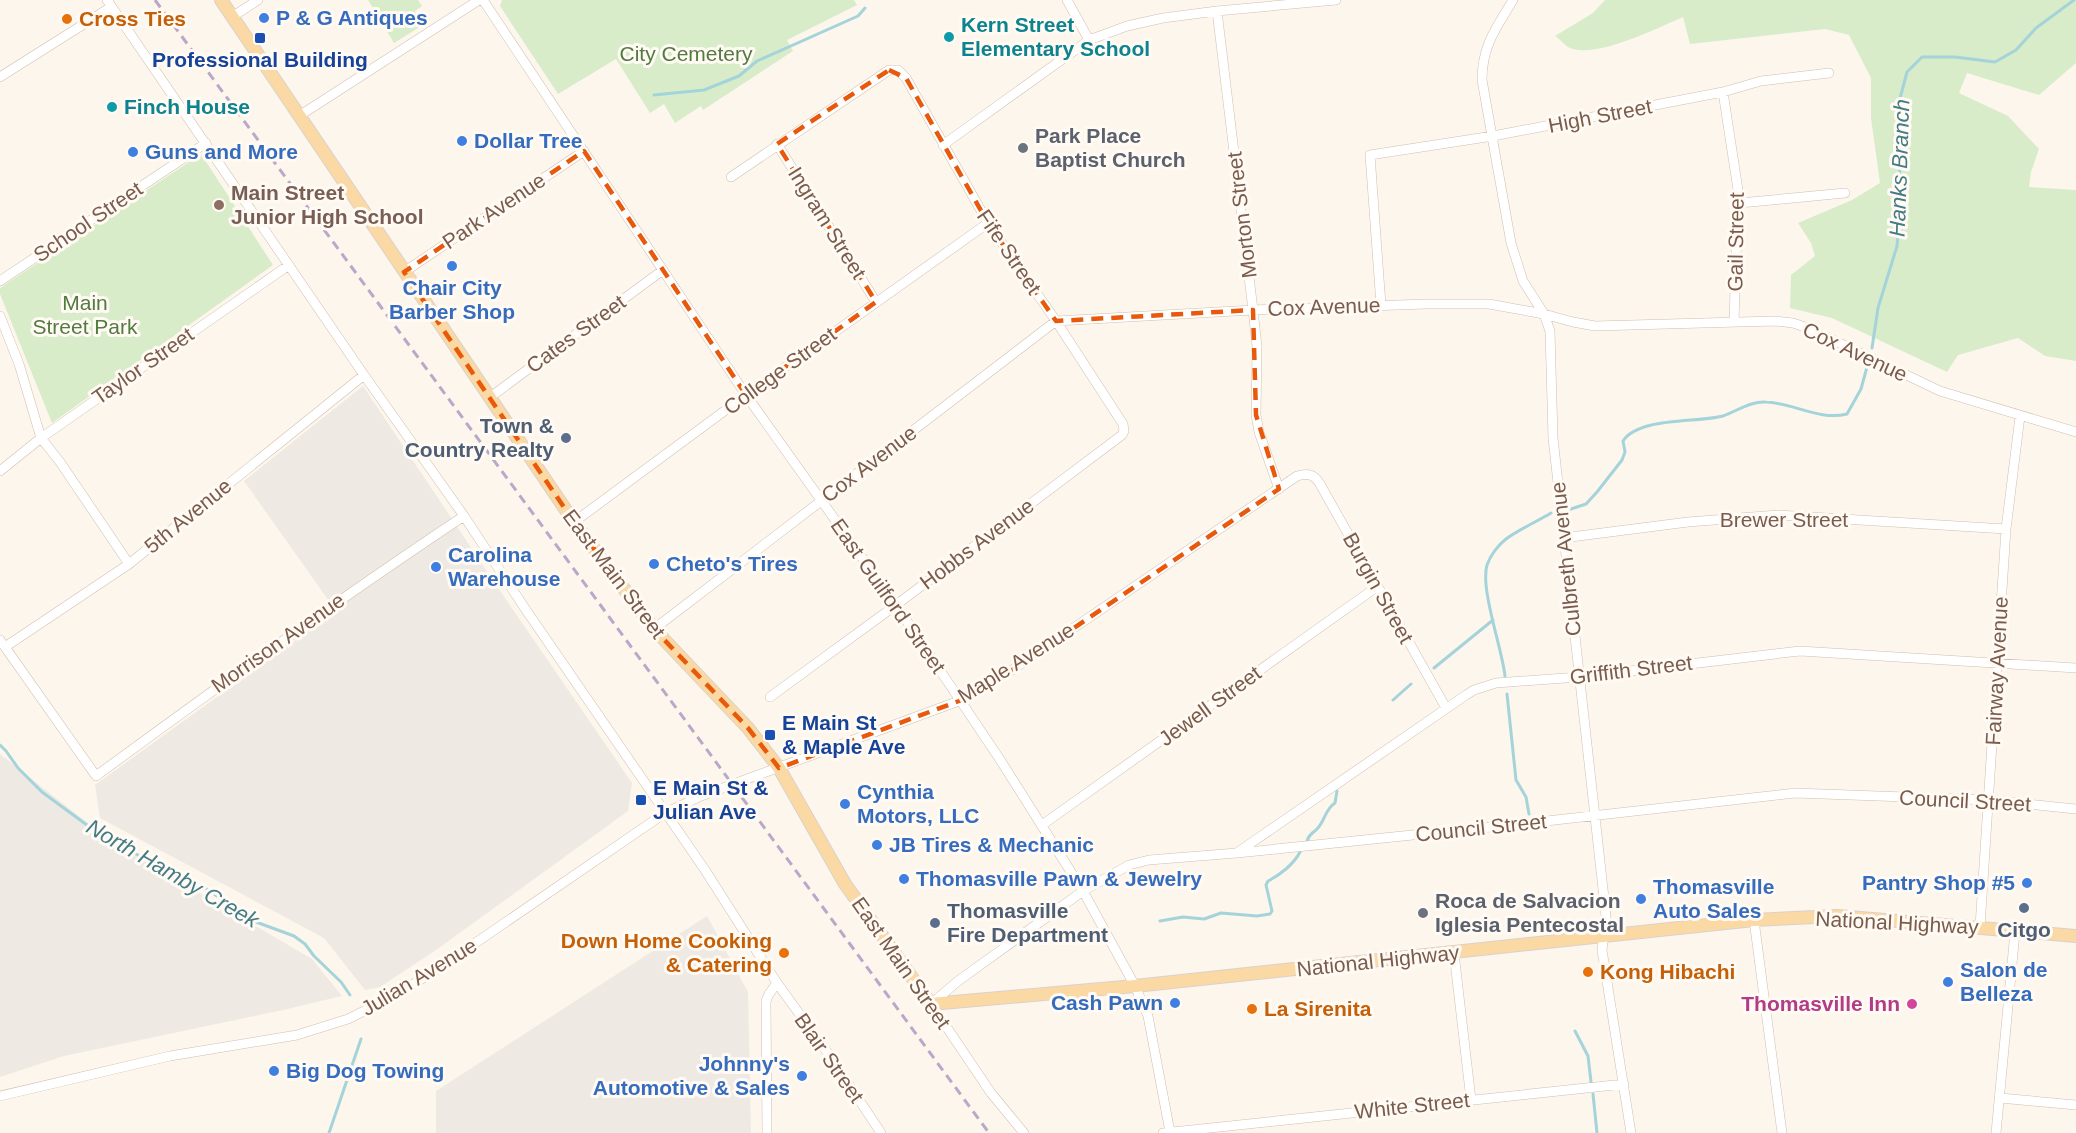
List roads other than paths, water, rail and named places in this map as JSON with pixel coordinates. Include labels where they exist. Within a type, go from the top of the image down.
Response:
[{"type":"main road","name":"East Main Street","points":[[221,0],[574,522],[654,629],[748,728],[779,768],[845,884],[931,1004]]},
{"type":"main road","name":"National Highway","points":[[931,1004],[1135,986],[1754,920],[1837,916],[2076,936]]},
{"type":"street","points":[[232,17],[258,0]]},
{"type":"street","points":[[299,116],[481,0]]},
{"type":"street","name":"East Guilford Street","points":[[481,0],[746,395],[896,605],[1042,825],[1083,891],[1135,986],[1148,1016],[1167,1133]]},
{"type":"street","points":[[1067,0],[1089,40]]},
{"type":"street","points":[[943,144],[1089,40],[1127,26],[1163,18],[1217,11],[1336,0]]},
{"type":"street","name":"Culbreth Avenue","points":[[1514,0],[1486,48],[1482,62],[1482,80],[1511,243],[1523,281],[1544,314],[1550,331],[1553,438],[1606,916],[1602,950],[1631,1133]]},
{"type":"street","points":[[0,77],[109,4],[364,375],[464,516],[725,900],[777,983],[766,1001],[767,1133]]},
{"type":"street","name":"Morton Street","points":[[1217,11],[1257,346],[1256,415],[1259,432],[1279,489]]},
{"type":"street","name":"Fife Street","points":[[777,144],[889,70],[898,70],[906,78],[988,223],[1056,321],[1123,424],[1124,431]]},
{"type":"street","name":"High Street","points":[[1381,305],[1370,154],[1493,136],[1723,92],[1761,81],[1829,73]]},
{"type":"street","name":"Gail Street","points":[[1723,92],[1740,203],[1734,322]]},
{"type":"street","name":"School Street","points":[[0,281],[206,143]]},
{"type":"street","points":[[731,177],[777,144]]},
{"type":"street","name":"Ingram Street","points":[[777,144],[876,302]]},
{"type":"street","name":"Park Avenue","points":[[404,272],[584,151]]},
{"type":"street","points":[[1740,203],[1845,193]]},
{"type":"street","name":"College Street","points":[[574,522],[746,395],[988,223]]},
{"type":"street","name":"Taylor Street","points":[[0,471],[41,438],[289,265]]},
{"type":"street","name":"Cates Street","points":[[489,398],[663,270]]},
{"type":"street","name":"Cox Avenue","points":[[654,629],[1056,321],[1253,310],[1489,304],[1595,326],[1775,321],[1808,328],[1940,391],[2076,432]]},
{"type":"street","points":[[0,316],[19,364],[41,438],[60,462],[129,564]]},
{"type":"street","name":"5th Avenue","points":[[3,643],[129,564],[364,375]]},
{"type":"street","name":"Fairway Avenue","points":[[1980,927],[2006,529],[2020,416]]},
{"type":"street","name":"Hobbs Avenue","points":[[770,697],[896,605],[1122,435],[1124,431]]},
{"type":"street","name":"Maple Avenue","points":[[665,813],[701,796],[959,700],[1012,670],[1297,476],[1307,473]]},
{"type":"street","name":"Burgin Street","points":[[1307,473],[1315,476],[1320,484],[1446,708]]},
{"type":"street","name":"Brewer Street","points":[[1563,538],[1688,522],[1778,515],[2006,529]]},
{"type":"street","name":"Morrison Avenue","points":[[3,643],[96,776],[363,583],[464,516]]},
{"type":"street","name":"Jewell Street","points":[[1042,825],[1378,586]]},
{"type":"street","name":"Griffith Street","points":[[1237,853],[1446,708],[1474,690],[1496,683],[1579,677],[1800,651],[2076,668]]},
{"type":"street","name":"Council Street","points":[[931,1004],[958,981],[1083,891],[1129,865],[1149,860],[1594,816],[1795,793],[1989,800],[2076,809]]},
{"type":"street","name":"Julian Avenue","points":[[0,1096],[170,1056],[297,1035],[348,1019],[396,996],[665,813]]},
{"type":"street","points":[[1754,920],[1782,1133]]},
{"type":"street","points":[[1996,1133],[2015,932]]},
{"type":"street","points":[[1454,953],[1471,1100]]},
{"type":"street","name":"Blair Street","points":[[777,983],[832,1059],[881,1133]]},
{"type":"street","name":"East Main Street","points":[[931,1004],[991,1093],[1024,1133]]},
{"type":"street","name":"White Street","points":[[1167,1133],[1624,1084]]},
{"type":"street","points":[[2000,1098],[2076,1105]]},
{"type":"waterway","name":"Hanks Branch","points":[[1872,348],[1878,308],[1897,246],[1900,212],[1899,102],[1907,72],[1922,57],[1955,57],[1995,62],[2016,50],[2036,28],[2074,0]]},
{"type":"waterway","points":[[654,95],[704,90],[739,76],[757,61],[858,16],[865,8]]},
{"type":"waterway","name":"Hanks Branch","points":[[1568,510],[1586,504],[1597,492],[1622,460],[1625,452],[1623,441],[1631,433],[1641,428],[1654,424],[1723,416],[1760,402],[1776,403],[1816,414],[1837,416],[1847,414],[1861,389],[1867,367]]},
{"type":"waterway","name":"Hanks Branch","points":[[1505,676],[1486,589],[1487,565],[1500,544],[1506,539],[1551,513]]},
{"type":"waterway","points":[[1434,668],[1493,620]]},
{"type":"waterway","points":[[1393,700],[1411,684]]},
{"type":"waterway","name":"Hanks Branch","points":[[1507,694],[1516,780],[1526,797],[1529,814]]},
{"type":"waterway","name":"North Hamby Creek","points":[[0,745],[18,768],[42,792],[91,828],[162,869],[205,888],[256,922],[294,936],[305,944],[341,982],[350,995]]},
{"type":"waterway","points":[[1307,841],[1320,826],[1329,808],[1335,803],[1337,791]]},
{"type":"waterway","points":[[1160,921],[1183,917],[1204,919],[1221,913],[1257,916],[1270,914],[1272,911],[1266,885],[1290,865],[1300,852]]},
{"type":"waterway","name":"Hanks Branch","points":[[1575,1031],[1588,1056],[1591,1082]]},
{"type":"waterway","name":"North Hamby Creek","points":[[329,1133],[361,1039]]},
{"type":"waterway","name":"Hanks Branch","points":[[1593,1094],[1597,1133]]},
{"type":"railway","points":[[155,0],[989,1133]]},
{"type":"place","name":"P & G Antiques","points":[[264,18]]},
{"type":"place","name":"Cross Ties","points":[[67,19]]},
{"type":"place","name":"Kern Street Elementary School","points":[[949,37]]},
{"type":"place","name":"Professional Building","points":[[260,38]]},
{"type":"place","name":"Finch House","points":[[112,107]]},
{"type":"place","name":"Dollar Tree","points":[[462,141]]},
{"type":"place","name":"Park Place Baptist Church","points":[[1023,148]]},
{"type":"place","name":"Guns and More","points":[[133,152]]},
{"type":"place","name":"Main Street Junior High School","points":[[219,205]]},
{"type":"place","name":"Chair City Barber Shop","points":[[452,266]]},
{"type":"place","name":"Town & Country Realty","points":[[566,438]]},
{"type":"place","name":"Cheto's Tires","points":[[654,564]]},
{"type":"place","name":"Carolina Warehouse","points":[[436,567]]},
{"type":"place","name":"E Main St & Maple Ave","points":[[770,735]]},
{"type":"place","name":"E Main St & Julian Ave","points":[[641,800]]},
{"type":"place","name":"Cynthia Motors, LLC","points":[[845,804]]},
{"type":"place","name":"JB Tires & Mechanic","points":[[877,845]]},
{"type":"place","name":"Thomasville Pawn & Jewelry","points":[[904,879]]},
{"type":"place","name":"Pantry Shop #5","points":[[2027,883]]},
{"type":"place","name":"Thomasville Auto Sales","points":[[1641,899]]},
{"type":"place","name":"Citgo","points":[[2024,908]]},
{"type":"place","name":"Roca de Salvacion Iglesia Pentecostal","points":[[1423,913]]},
{"type":"place","name":"Thomasville Fire Department","points":[[935,923]]},
{"type":"place","name":"Down Home Cooking & Catering","points":[[784,953]]},
{"type":"place","name":"Kong Hibachi","points":[[1588,972]]},
{"type":"place","name":"Salon de Belleza","points":[[1948,982]]},
{"type":"place","name":"Cash Pawn","points":[[1175,1003]]},
{"type":"place","name":"Thomasville Inn","points":[[1912,1004]]},
{"type":"place","name":"La Sirenita","points":[[1252,1009]]},
{"type":"place","name":"Big Dog Towing","points":[[274,1071]]},
{"type":"place","name":"Johnny's Automotive & Sales","points":[[802,1076]]},
{"type":"park label","name":"City Cemetery","points":[[686,54]]},
{"type":"park label","name":"Main Street Park","points":[[85,315]]}]
